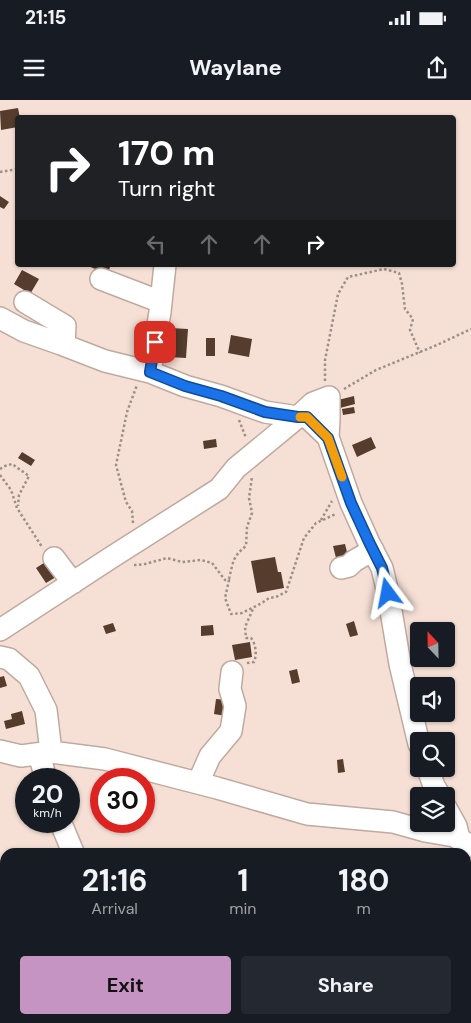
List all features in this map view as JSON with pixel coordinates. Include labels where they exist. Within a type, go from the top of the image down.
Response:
[{"type":"street","points":[[150,372],[165,267]]},
{"type":"street","points":[[101,279],[161,302]]},
{"type":"street","points":[[24,302],[65,326],[64,345]]},
{"type":"street","points":[[0,318],[24,331],[105,362],[150,372],[185,386],[265,412],[307,417],[328,438]]},
{"type":"street","points":[[0,630],[219,489],[236,468],[313,403],[329,397],[328,438],[356,514],[382,568],[400,664],[416,732]]},
{"type":"street","points":[[341,568],[349,566],[373,550]]},
{"type":"street","points":[[54,558],[73,583]]},
{"type":"street","points":[[0,657],[9,660],[29,676],[46,710],[46,768]]},
{"type":"street","points":[[198,783],[210,756],[231,730],[235,706],[230,689],[232,672]]},
{"type":"street","points":[[0,751],[21,756],[45,753],[105,759],[308,814],[393,822],[458,843],[455,824]]},
{"type":"street","points":[[65,833],[71,848]]},
{"type":"path","points":[[0,172],[15,170]]},
{"type":"path","points":[[420,353],[410,330],[413,319],[405,309],[399,274],[384,269],[348,277],[338,294],[325,360],[325,380],[329,397],[376,370],[420,353],[471,329]]},
{"type":"path","points":[[133,543],[136,533],[132,511],[126,502],[116,465],[127,412],[137,385],[150,372]]},
{"type":"path","points":[[231,400],[250,457],[252,478],[249,498],[252,513],[247,528],[246,546],[237,553],[233,562],[225,598],[231,614],[242,613],[269,598],[286,592],[304,538],[316,523],[337,513],[347,512],[356,514]]},
{"type":"path","points":[[0,469],[12,464],[28,476],[19,495],[17,508]]},
{"type":"path","points":[[0,475],[11,490],[17,508],[40,546],[54,558]]},
{"type":"path","points":[[108,559],[137,566],[167,558],[182,562],[201,560],[212,563],[224,580],[229,580]]},
{"type":"path","points":[[232,672],[235,666],[254,662],[256,658],[254,642],[251,638],[246,638],[246,627],[253,608]]},
{"type":"building","points":[[18,108],[19,115],[15,115],[15,128],[1,130],[0,111]]},
{"type":"building","points":[[0,196],[9,202],[4,209],[0,207]]},
{"type":"building","points":[[91,267],[110,267],[107,274]]},
{"type":"building","points":[[22,270],[39,279],[29,296],[23,292],[24,290],[14,284]]},
{"type":"building","points":[[170,328],[188,329],[186,358],[168,357]]},
{"type":"building","points":[[231,335],[252,339],[249,357],[228,353]]},
{"type":"building","points":[[206,338],[215,338],[215,356],[206,356]]},
{"type":"building","points":[[354,396],[355,404],[340,408],[338,400]]},
{"type":"building","points":[[354,407],[355,413],[343,415],[342,409]]},
{"type":"building","points":[[371,437],[376,448],[357,457],[352,445]]},
{"type":"building","points":[[216,439],[217,447],[204,449],[203,441]]},
{"type":"building","points":[[22,452],[35,460],[31,466],[18,458]]},
{"type":"building","points":[[345,544],[349,560],[337,562],[333,546]]},
{"type":"building","points":[[275,557],[278,572],[281,572],[284,588],[257,593],[251,561]]},
{"type":"building","points":[[50,559],[61,574],[46,583],[36,568]]},
{"type":"building","points":[[354,621],[358,635],[350,637],[346,624]]},
{"type":"building","points":[[113,623],[116,631],[106,634],[103,626]]},
{"type":"building","points":[[213,625],[214,635],[201,636],[201,626]]},
{"type":"building","points":[[250,642],[252,657],[235,660],[232,645]]},
{"type":"building","points":[[297,669],[300,682],[292,684],[289,671]]},
{"type":"building","points":[[4,676],[7,686],[0,688],[0,677]]},
{"type":"building","points":[[216,699],[228,700],[226,716],[214,714]]},
{"type":"building","points":[[22,711],[25,724],[6,729],[4,721],[12,719],[11,714]]},
{"type":"building","points":[[343,759],[345,772],[338,773],[337,760]]},
{"type":"slow traffic","points":[[300,417],[307,417],[328,438],[342,477]]},
{"type":"route","points":[[155,342],[150,372],[185,386],[221,396],[265,412],[307,417],[328,438],[351,503],[382,568],[388,593]]}]
